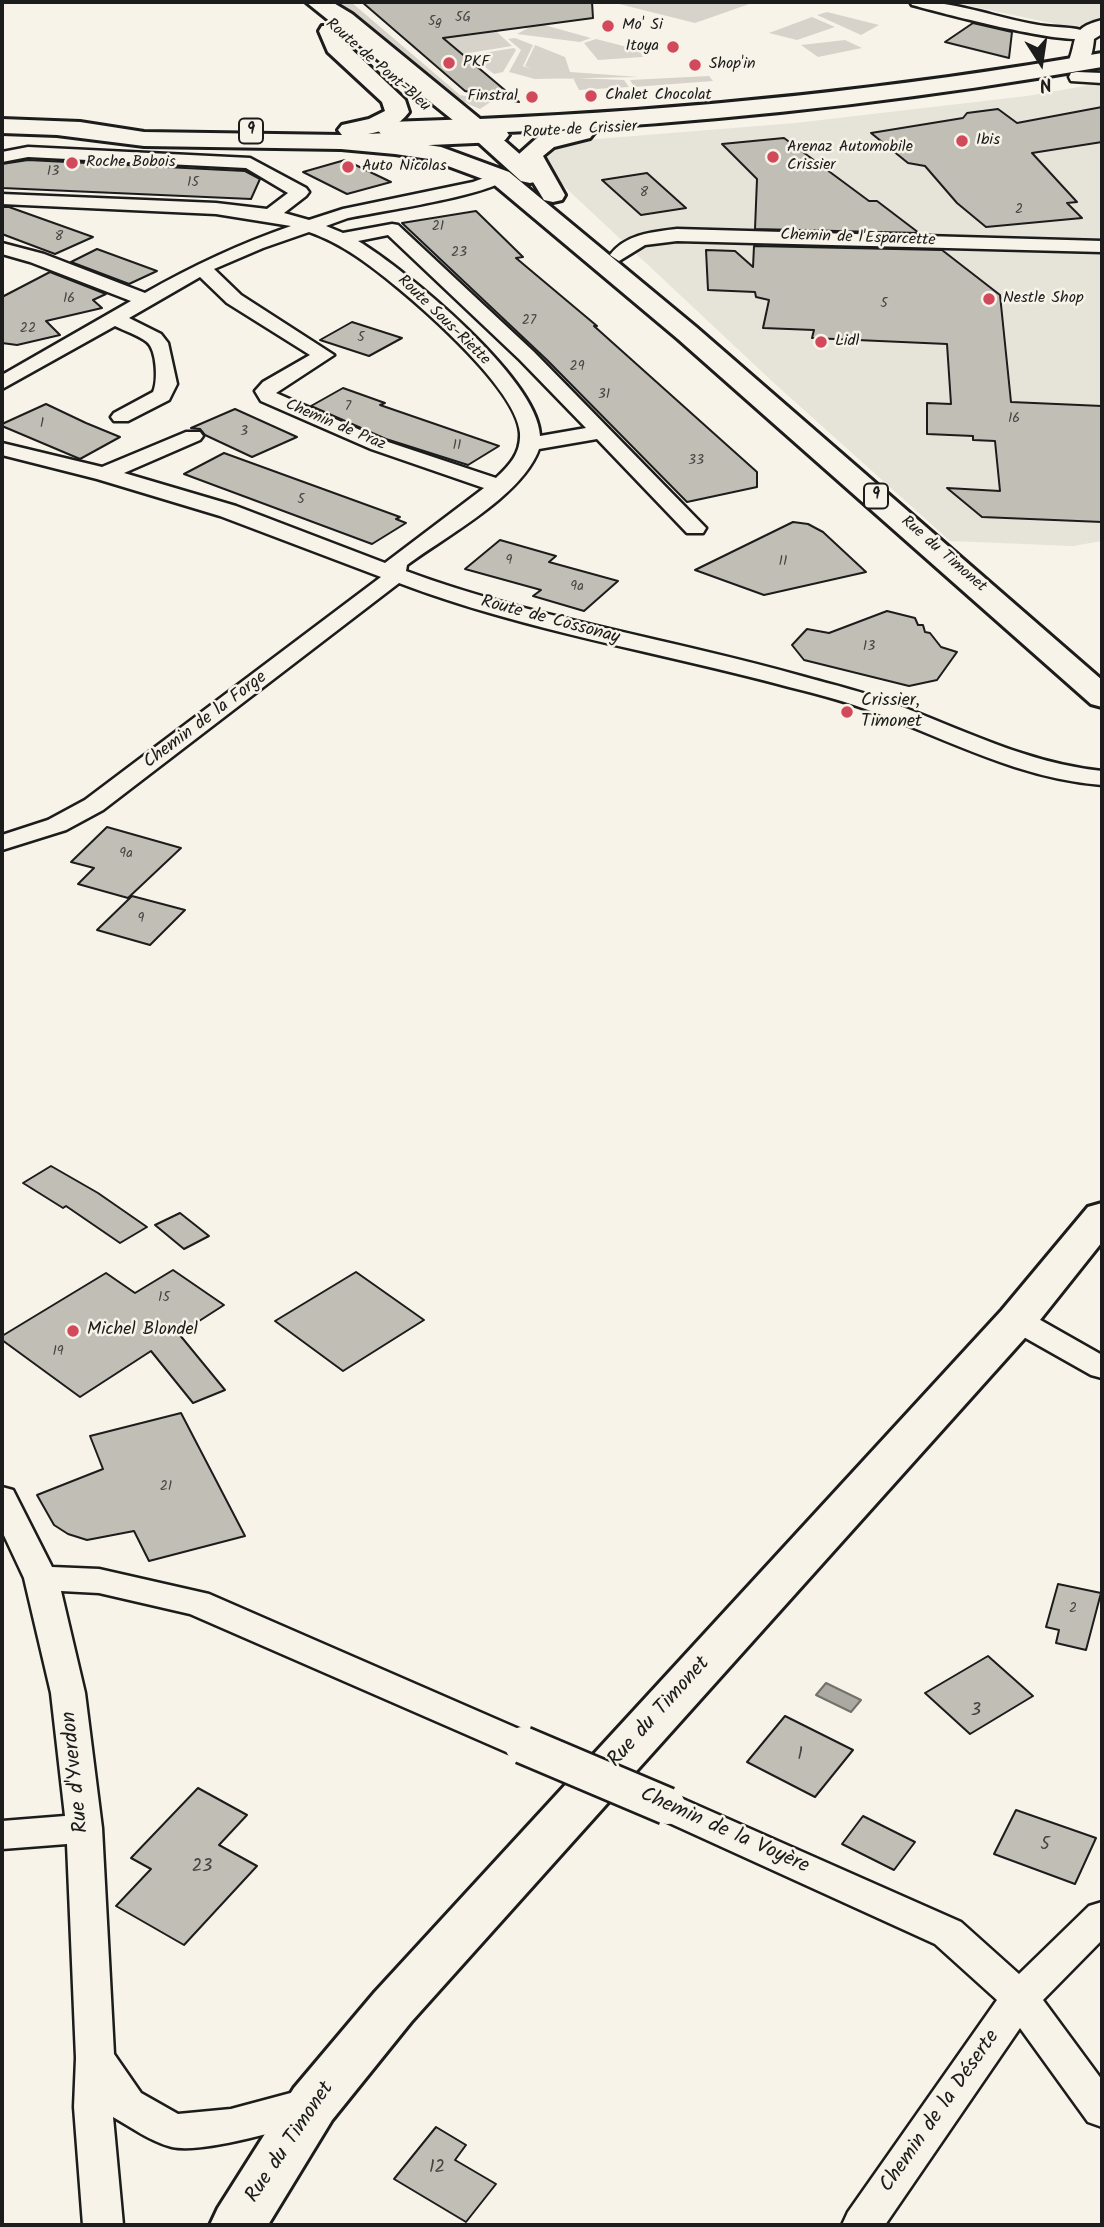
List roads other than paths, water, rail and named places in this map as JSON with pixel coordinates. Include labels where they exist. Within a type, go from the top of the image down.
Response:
[{"type":"main road","name":"Route de Pont-Bleu","points":[[310,2],[334,16],[440,97],[465,131]]},
{"type":"main road","name":"Route de Pont-Bleu","points":[[317,2],[465,131]]},
{"type":"main road","points":[[334,16],[336,47],[393,100],[396,109],[394,116],[382,123],[346,136]]},
{"type":"main road","name":"Route de Crissier","points":[[1077,71],[1102,61]]},
{"type":"main road","name":"Route de Crissier","points":[[2,126],[56,128],[144,139],[346,136],[590,126],[789,116],[1077,71],[1102,72]]},
{"type":"main road","points":[[440,97],[499,115],[590,126]]},
{"type":"main road","points":[[553,195],[531,159],[531,154],[546,142],[590,126]]},
{"type":"main road","name":"Rue du Timonet","points":[[465,131],[500,177],[687,333],[1102,697]]},
{"type":"main road","name":"Rue du Timonet","points":[[465,131],[553,195],[619,255],[687,333]]},
{"type":"main road","name":"9","points":[[346,136],[433,152],[500,177]]},
{"type":"main road","name":"Rue du Timonet","points":[[237,2225],[313,2104],[393,2007],[1017,1320],[1102,1216]]},
{"type":"street","points":[[918,2],[1042,31],[1084,36],[1102,26]]},
{"type":"street","points":[[1084,36],[1083,53],[1077,71],[1102,78]]},
{"type":"street","points":[[2,157],[28,152],[250,163],[300,192],[271,215]]},
{"type":"street","points":[[2,383],[202,268],[256,244],[343,214],[478,186],[500,177]]},
{"type":"street","name":"Route Sous-Riette","points":[[2,200],[218,209],[271,215],[310,226],[341,239],[383,265],[413,290],[488,363],[526,409],[531,444]]},
{"type":"street","points":[[341,239],[392,229],[527,356],[695,528]]},
{"type":"street","name":"Chemin de l'Esparcette","points":[[619,255],[627,246],[645,238],[677,235],[1102,247]]},
{"type":"street","points":[[2,248],[37,258],[145,300]]},
{"type":"street","name":"Chemin de Praz","points":[[202,268],[234,299],[324,355],[270,386],[265,391],[268,397],[378,445],[499,486]]},
{"type":"street","points":[[413,290],[450,284]]},
{"type":"street","points":[[113,318],[154,338],[161,348],[167,384],[162,396],[121,417]]},
{"type":"street","points":[[488,363],[527,356]]},
{"type":"street","points":[[395,574],[396,563],[499,486],[523,464],[531,444],[602,432]]},
{"type":"street","points":[[104,474],[193,436]]},
{"type":"street","name":"Route de Cossonay","points":[[2,449],[104,474],[228,511],[445,593],[657,649],[794,681],[882,707],[1009,759],[1069,775],[1102,778]]},
{"type":"street","name":"Chemin de la Forge","points":[[2,843],[58,825],[94,805],[387,584],[395,574]]},
{"type":"street","points":[[1017,1320],[1102,1368]]},
{"type":"street","name":"Rue d'Yverdon","points":[[2,1498],[41,1578],[68,1693],[84,1828],[95,2058],[93,2107],[103,2225]]},
{"type":"street","name":"Chemin de la Voyère","points":[[41,1578],[99,1581],[197,1603],[667,1805],[948,1933],[1020,1998],[1102,2110]]},
{"type":"street","points":[[2,1835],[84,1828]]},
{"type":"street","name":"Chemin de la Déserte","points":[[862,2225],[1020,1998],[1102,1917]]},
{"type":"street","points":[[95,2058],[127,2105],[174,2130],[230,2126],[313,2104]]},
{"type":"place","name":"Mo' Si","points":[[608,26]]},
{"type":"place","name":"Itoya","points":[[673,47]]},
{"type":"place","name":"PKF","points":[[449,63]]},
{"type":"place","name":"Shop'in","points":[[695,65]]},
{"type":"place","name":"Chalet Chocolat","points":[[591,96]]},
{"type":"place","name":"Finstral","points":[[532,97]]},
{"type":"place","name":"Ibis","points":[[962,141]]},
{"type":"place","name":"Arenaz Automobile Crissier","points":[[773,157]]},
{"type":"place","name":"Roche Bobois","points":[[72,163]]},
{"type":"place","name":"Auto Nicolas","points":[[348,167]]},
{"type":"place","name":"Nestle Shop","points":[[989,299]]},
{"type":"place","name":"Lidl","points":[[821,342]]},
{"type":"place","name":"Crissier, Timonet","points":[[847,712]]},
{"type":"place","name":"Michel Blondel","points":[[73,1331]]}]
